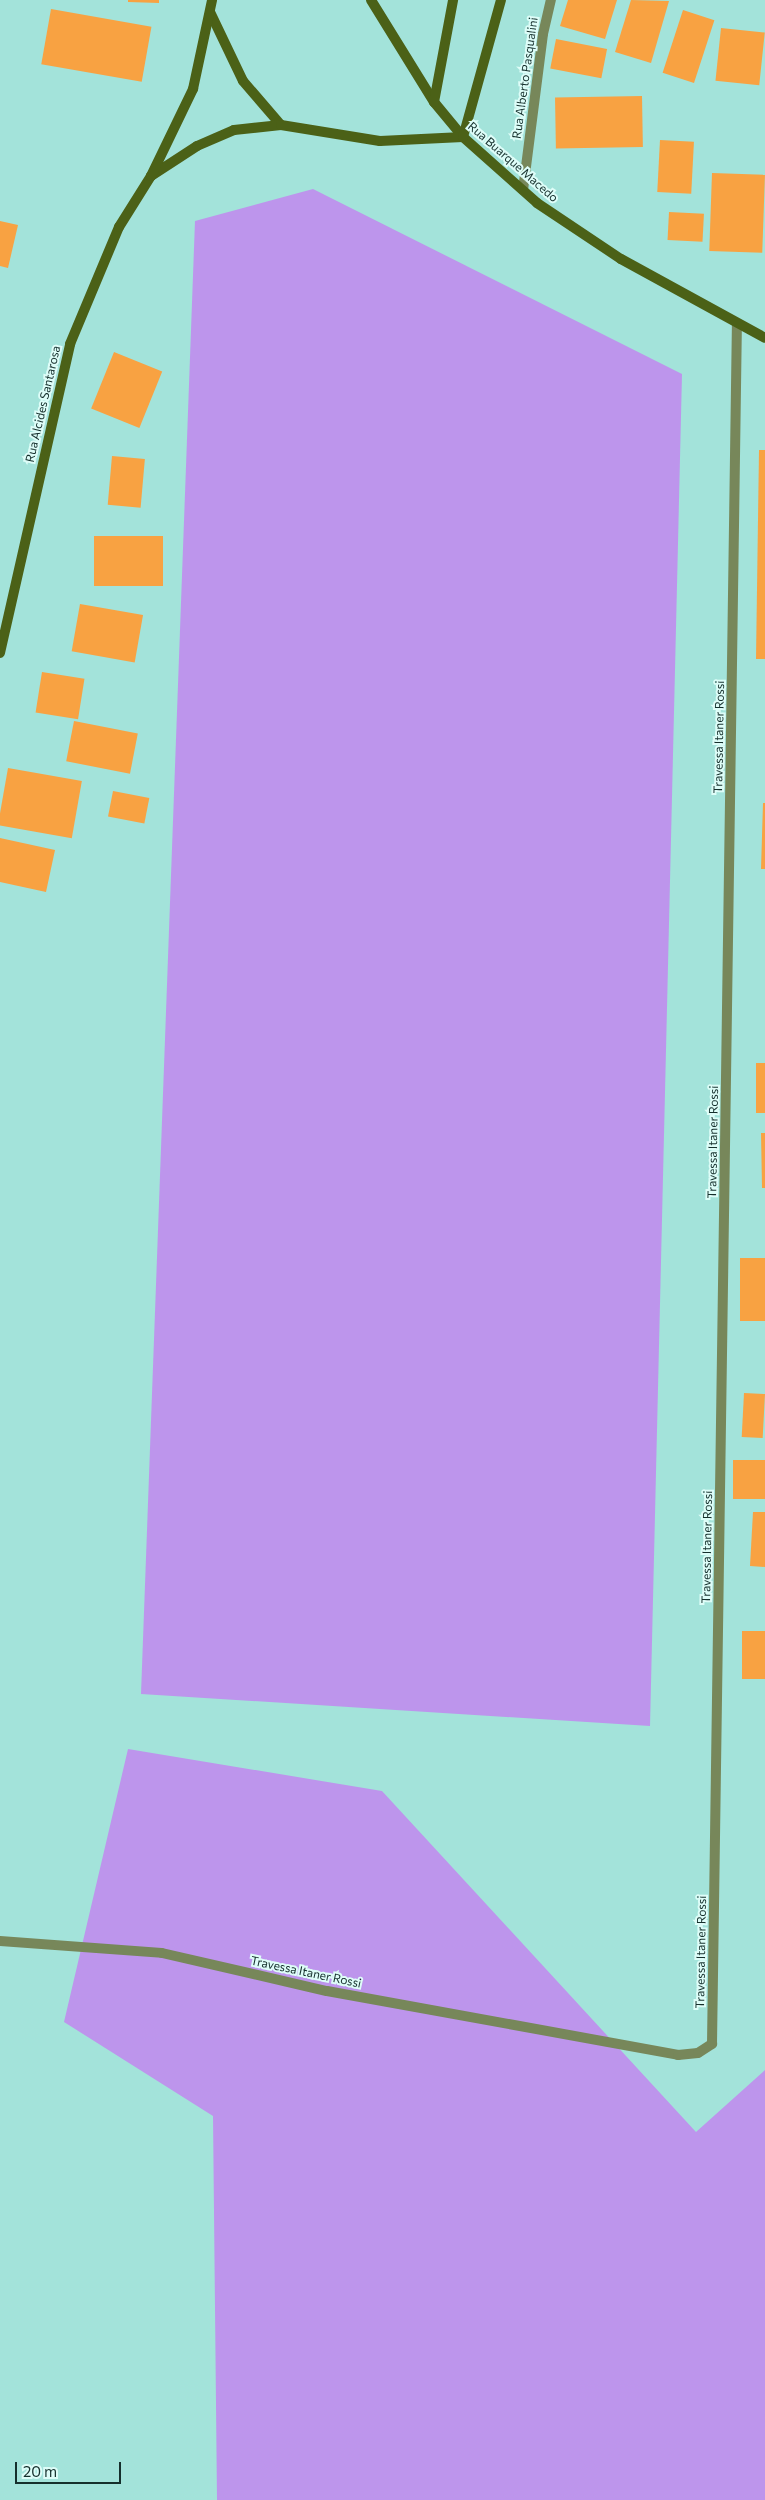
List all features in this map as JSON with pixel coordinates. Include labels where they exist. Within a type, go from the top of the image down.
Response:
[{"type":"street","name":"Rua Alcides Santarosa","points":[[0,653],[70,344],[119,227],[151,176],[193,89],[212,0]]},
{"type":"street","name":"Rua Buarque Macedo","points":[[371,0],[434,102],[464,138],[523,190],[621,259],[737,325],[765,338]]},
{"type":"street","points":[[434,102],[453,0]]},
{"type":"street","points":[[464,138],[501,0]]},
{"type":"street","name":"Rua Alberto Pasqualini","points":[[523,190],[543,34],[551,0]]},
{"type":"street","points":[[210,12],[243,81],[281,125]]},
{"type":"street","name":"Rua Alcides Santarosa","points":[[151,176],[197,146],[234,130],[281,125],[380,141],[464,138]]},
{"type":"street","name":"Travessa Itaner Rossi","points":[[0,1940],[162,1953],[327,1991],[678,2055],[698,2053],[712,2044],[737,325]]},
{"type":"shaded area","points":[[313,189],[682,374],[650,1726],[141,1694],[195,221]]},
{"type":"shaded area","points":[[128,1749],[382,1791],[696,2132],[765,2070],[765,2500],[217,2500],[213,2116],[64,2022]]},
{"type":"building","points":[[128,0],[159,0],[159,3],[128,2]]},
{"type":"building","points":[[568,0],[617,0],[605,39],[560,26]]},
{"type":"building","points":[[631,0],[669,1],[651,63],[615,52]]},
{"type":"building","points":[[51,9],[151,27],[142,82],[41,64]]},
{"type":"building","points":[[683,10],[714,20],[694,83],[663,73]]},
{"type":"building","points":[[721,28],[765,33],[759,85],[715,81]]},
{"type":"building","points":[[556,39],[607,49],[601,78],[550,68]]},
{"type":"building","points":[[642,96],[643,147],[556,149],[555,98]]},
{"type":"building","points":[[660,140],[694,142],[691,194],[657,192]]},
{"type":"building","points":[[712,173],[765,175],[762,253],[709,251]]},
{"type":"building","points":[[669,212],[704,214],[702,242],[668,240]]},
{"type":"building","points":[[0,221],[18,225],[8,268],[0,266]]},
{"type":"building","points":[[114,352],[162,371],[139,428],[91,409]]},
{"type":"building","points":[[759,450],[765,450],[765,659],[756,659]]},
{"type":"building","points":[[112,456],[145,459],[141,508],[108,505]]},
{"type":"building","points":[[94,536],[163,536],[163,586],[94,586]]},
{"type":"building","points":[[80,604],[143,615],[135,662],[72,651]]},
{"type":"building","points":[[42,672],[84,679],[78,719],[36,712]]},
{"type":"building","points":[[74,721],[138,733],[130,774],[66,761]]},
{"type":"building","points":[[8,768],[82,781],[72,838],[0,825],[0,813]]},
{"type":"building","points":[[113,791],[149,798],[144,824],[108,817]]},
{"type":"building","points":[[763,803],[765,803],[765,869],[761,869]]},
{"type":"building","points":[[0,838],[55,850],[46,892],[0,882]]},
{"type":"building","points":[[756,1063],[765,1063],[765,1113],[756,1113]]},
{"type":"building","points":[[761,1133],[765,1133],[765,1188],[762,1188]]},
{"type":"building","points":[[740,1258],[765,1258],[765,1321],[740,1321]]},
{"type":"building","points":[[744,1393],[765,1394],[763,1438],[742,1437]]},
{"type":"building","points":[[733,1460],[765,1460],[765,1499],[733,1499]]},
{"type":"building","points":[[753,1512],[765,1512],[765,1567],[750,1566]]},
{"type":"building","points":[[742,1631],[765,1631],[765,1679],[742,1679]]}]
